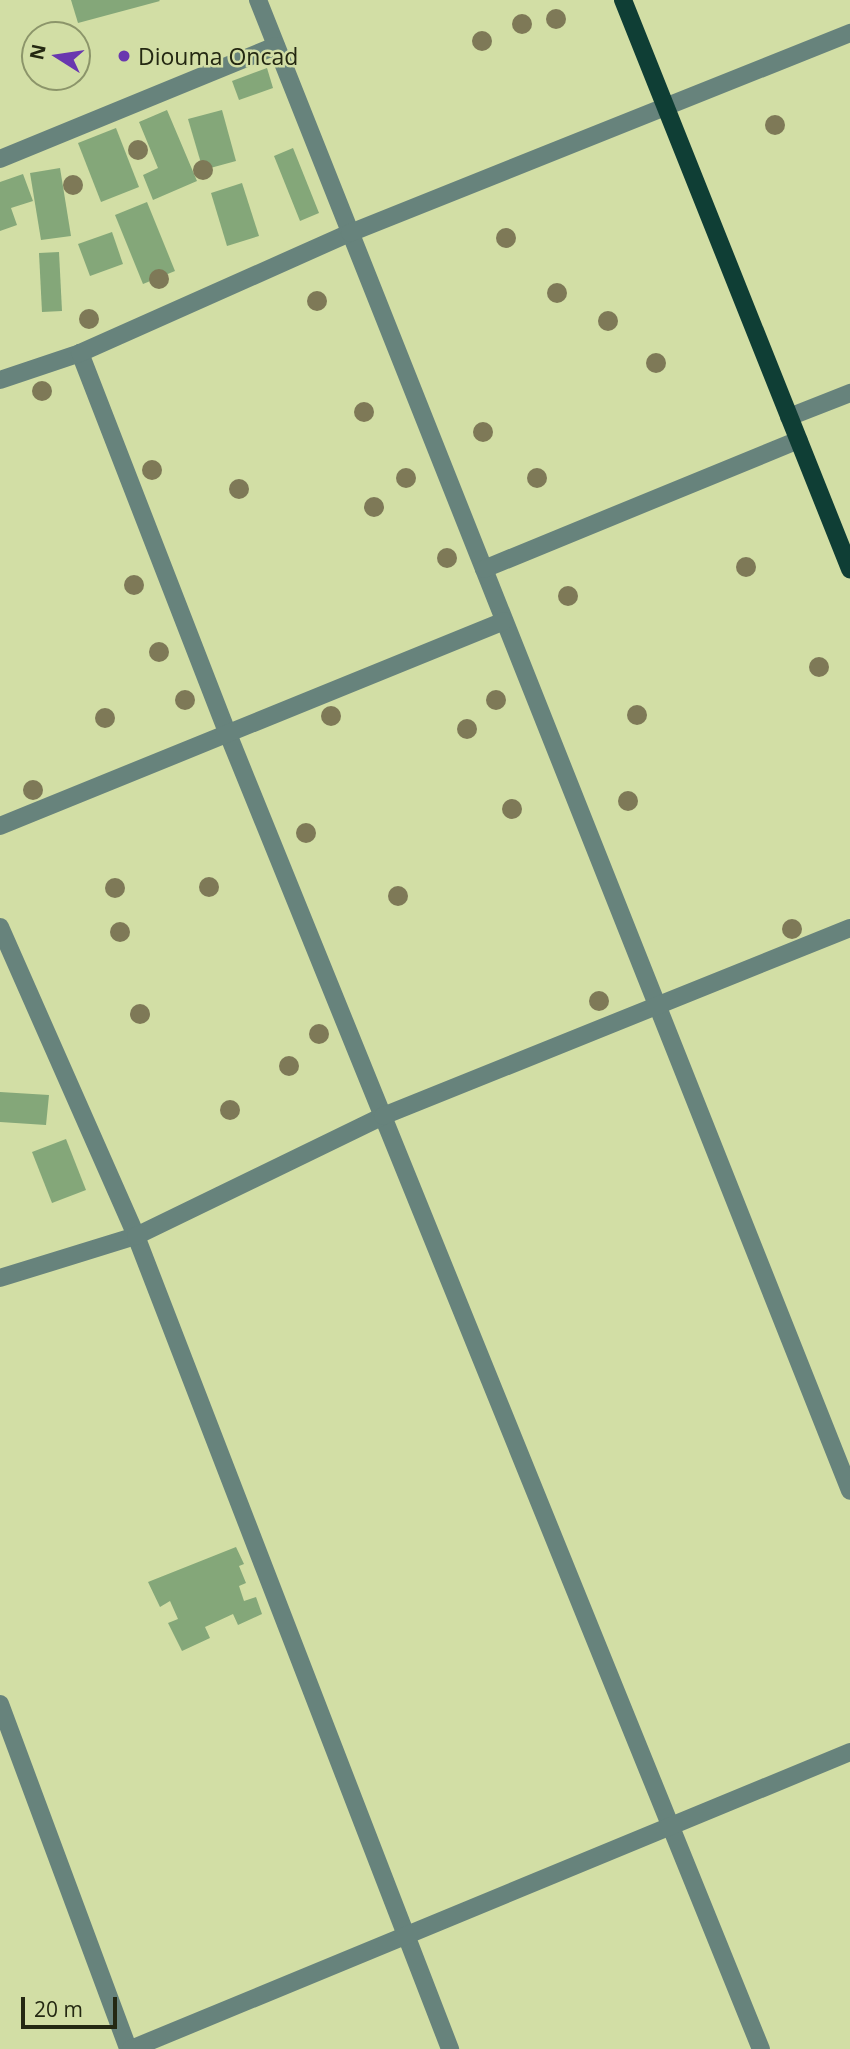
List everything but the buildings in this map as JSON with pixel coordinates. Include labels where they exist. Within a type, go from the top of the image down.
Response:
[{"type":"main road","points":[[623,0],[850,569]]},
{"type":"street","points":[[258,0],[850,1491]]},
{"type":"street","points":[[0,380],[80,353],[350,233],[850,33]]},
{"type":"street","points":[[0,159],[276,46]]},
{"type":"street","points":[[80,353],[228,734],[761,2049]]},
{"type":"street","points":[[789,417],[850,393]]},
{"type":"street","points":[[484,569],[799,440]]},
{"type":"street","points":[[0,826],[504,621]]},
{"type":"street","points":[[0,927],[136,1236],[450,2049]]},
{"type":"street","points":[[0,1278],[136,1236],[383,1116],[850,928]]},
{"type":"street","points":[[0,1703],[129,2049],[403,1933],[850,1752]]},
{"type":"place","name":"Diouma Oncad","points":[[124,56]]}]
